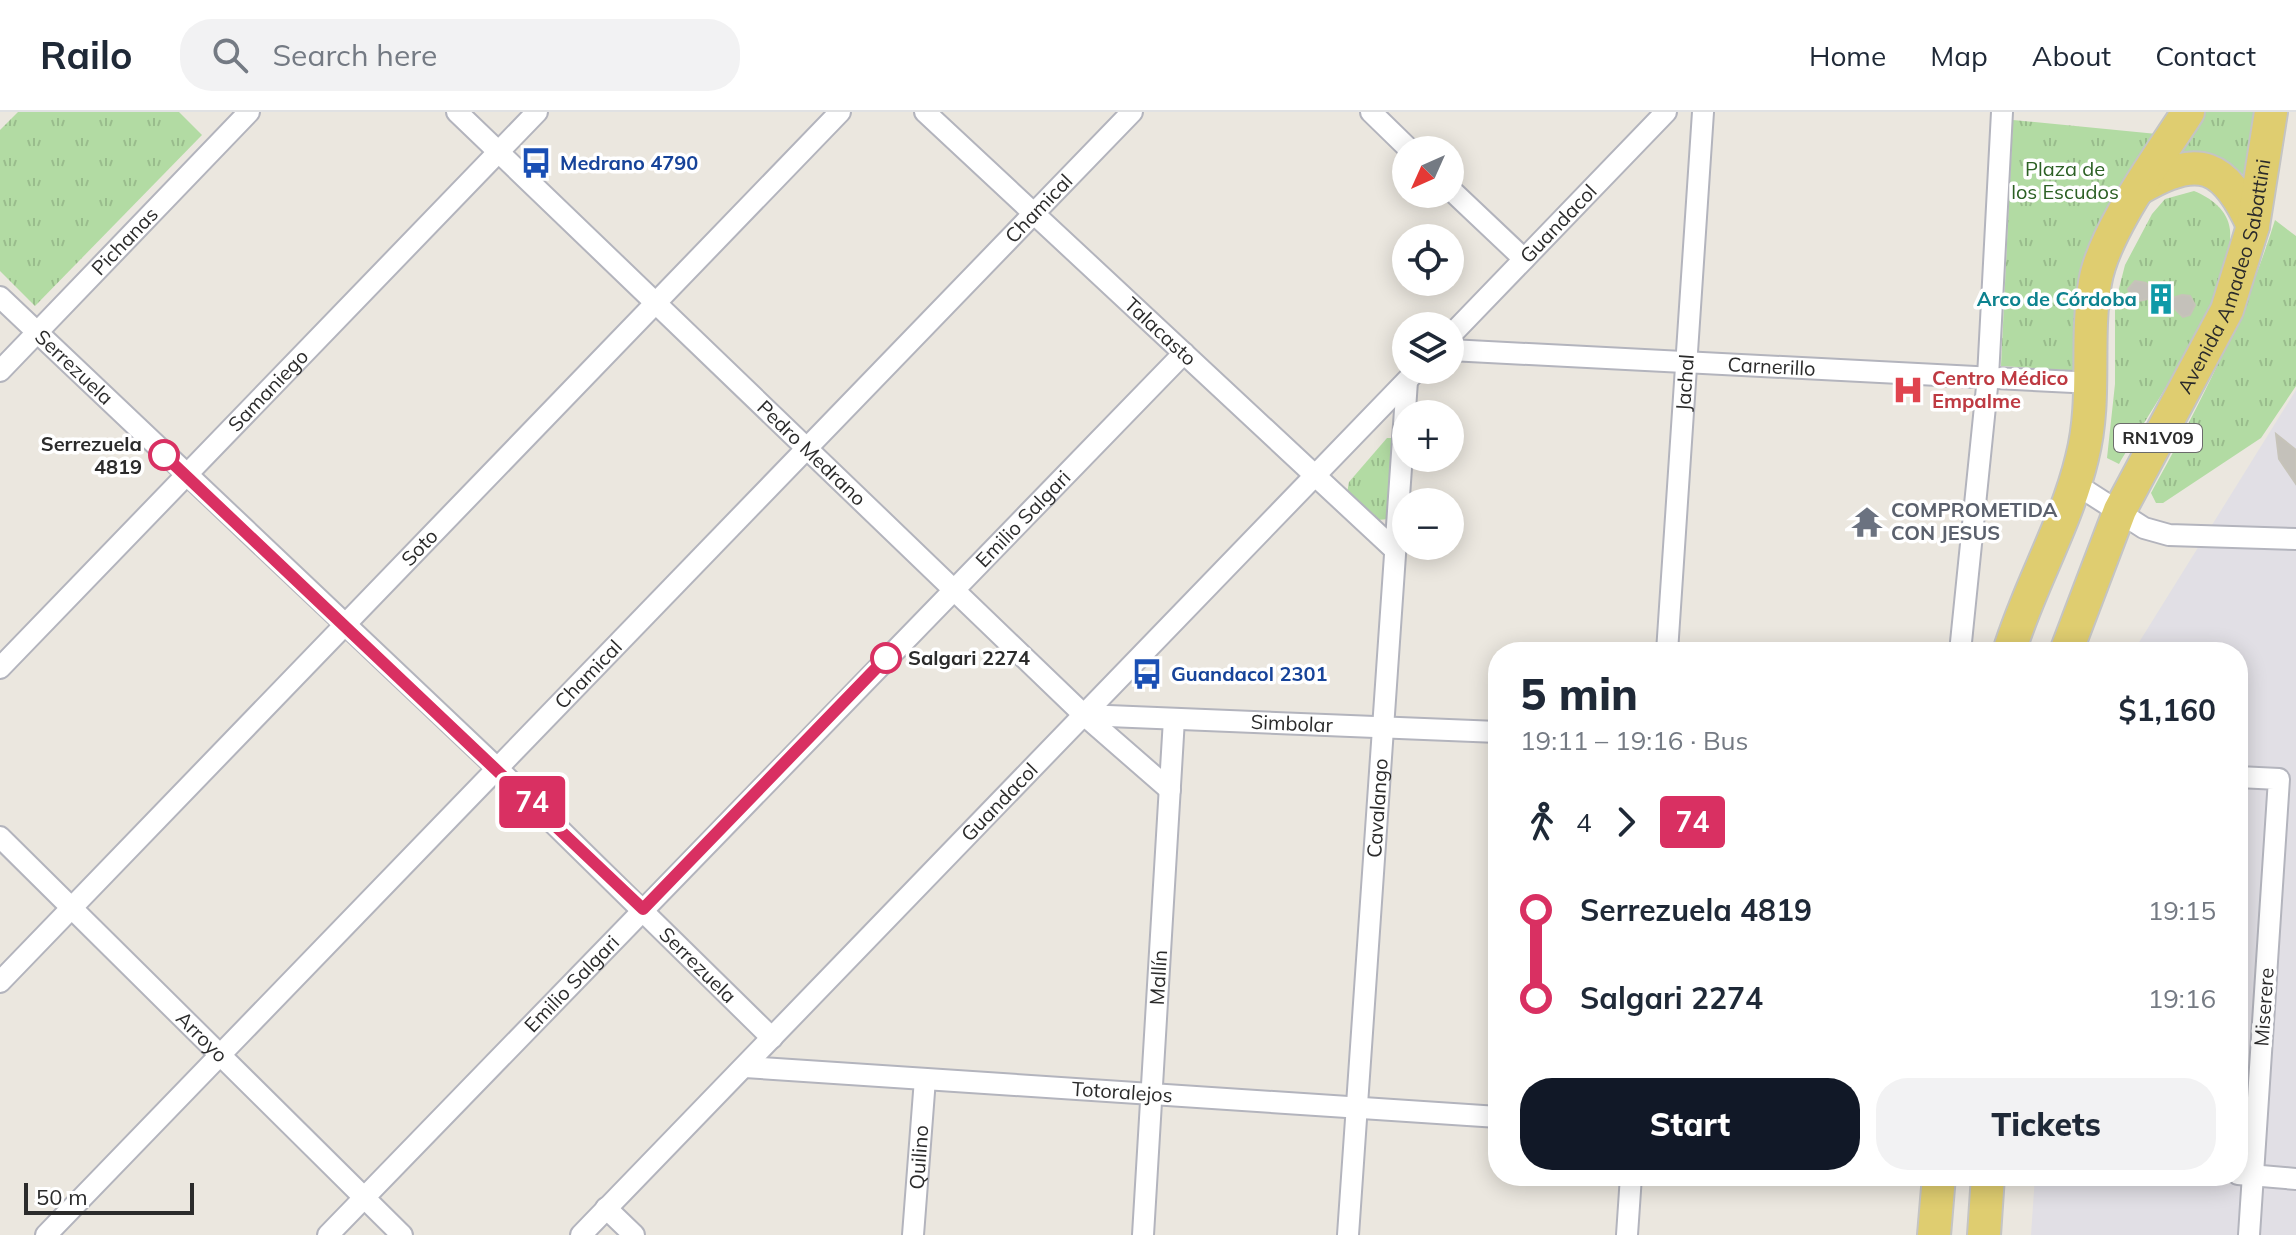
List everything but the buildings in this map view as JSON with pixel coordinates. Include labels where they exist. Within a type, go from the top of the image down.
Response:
[{"type":"main road","name":"RN1V09","points":[[2012,642],[2023,606],[2082,460],[2093,383],[2095,279],[2140,188],[2188,112]]},
{"type":"main road","name":"Avenida Amadeo Sabattini","points":[[2070,642],[2120,510],[2213,340],[2237,283],[2253,226],[2271,112]]},
{"type":"main road","points":[[2140,188],[2166,173],[2197,167],[2221,178],[2238,194],[2253,226]]},
{"type":"main road","points":[[1934,1235],[1938,1186]]},
{"type":"main road","points":[[1984,1235],[1987,1186]]},
{"type":"street","name":"Pichanas","points":[[0,371],[249,112]]},
{"type":"street","name":"Pedro Medrano","points":[[457,112],[1084,715],[1170,790]]},
{"type":"street","name":"Samaniego","points":[[0,668],[537,112]]},
{"type":"street","name":"Soto","points":[[0,982],[840,112]]},
{"type":"street","name":"Talacasto","points":[[925,112],[1392,547]]},
{"type":"street","name":"Chamical","points":[[46,1235],[1132,112]]},
{"type":"street","points":[[1371,112],[1396,136]]},
{"type":"street","name":"Guandacol","points":[[1464,321],[1666,112]]},
{"type":"street","name":"Jachal","points":[[1668,642],[1703,112]]},
{"type":"street","points":[[1961,642],[1988,377],[2002,112]]},
{"type":"street","points":[[1464,202],[1524,259]]},
{"type":"street","name":"Serrezuela","points":[[0,297],[497,768],[772,1038]]},
{"type":"street","name":"Carnerillo","points":[[1464,351],[2093,383]]},
{"type":"street","name":"Emilio Salgari","points":[[328,1235],[1184,353]]},
{"type":"street","name":"Guandacol","points":[[581,1235],[1404,384]]},
{"type":"street","name":"Cavalango","points":[[1401,488],[1411,384]]},
{"type":"street","points":[[2074,483],[2144,528],[2169,535],[2296,539]]},
{"type":"street","name":"Cavalango","points":[[1348,1235],[1394,560]]},
{"type":"street","name":"Simbolar","points":[[1084,715],[1488,732]]},
{"type":"street","name":"Mallín","points":[[1143,1235],[1174,719]]},
{"type":"street","name":"Miserere","points":[[2248,777],[2279,779],[2248,1151]]},
{"type":"street","name":"Arroyo","points":[[0,837],[402,1235]]},
{"type":"street","name":"Totoralejos","points":[[745,1067],[1488,1116]]},
{"type":"street","name":"Quilino","points":[[913,1235],[925,1079]]},
{"type":"street","points":[[2248,1175],[2296,1179]]},
{"type":"street","points":[[1627,1235],[1630,1186]]},
{"type":"street","name":"Miserere","points":[[2247,1186],[2249,1235]]},
{"type":"street","points":[[606,1208],[634,1235]]},
{"type":"shaded area","points":[[2296,390],[2296,1235],[2031,1235],[2034,1186],[2248,1186],[2248,642],[2139,642]]},
{"type":"green space","points":[[18,112],[179,112],[202,135],[35,306],[0,271],[0,130]]},
{"type":"green space","points":[[2204,112],[2257,112],[2247,176],[2200,155],[2180,153]]},
{"type":"green space","name":"Plaza de los Escudos","points":[[2013,120],[2157,134],[2081,371],[2001,366]]},
{"type":"green space","points":[[2194,191],[2207,197],[2226,216],[2230,230],[2228,255],[2219,284],[2188,349],[2119,464],[2107,458],[2115,384],[2115,304],[2125,265],[2152,214],[2165,199]]},
{"type":"green space","points":[[2275,220],[2296,236],[2296,386],[2261,438],[2163,503],[2156,503],[2151,493],[2220,360],[2250,291]]},
{"type":"green space","points":[[1387,438],[1392,438],[1389,519],[1377,520],[1347,493],[1349,482]]},
{"type":"bus line","name":"74","points":[[164,455],[643,909],[886,658]]},
{"type":"place","name":"Medrano 4790","points":[[536,163]]},
{"type":"place","name":"Arco de Córdoba","points":[[2161,299]]},
{"type":"place","name":"Centro Médico Empalme","points":[[1908,390]]},
{"type":"place","name":"Serrezuela 4819","points":[[164,455]]},
{"type":"place","name":"COMPROMETIDA CON JESUS","points":[[1867,522]]},
{"type":"place","name":"Salgari 2274","points":[[886,658]]},
{"type":"place","name":"Guandacol 2301","points":[[1147,674]]}]
